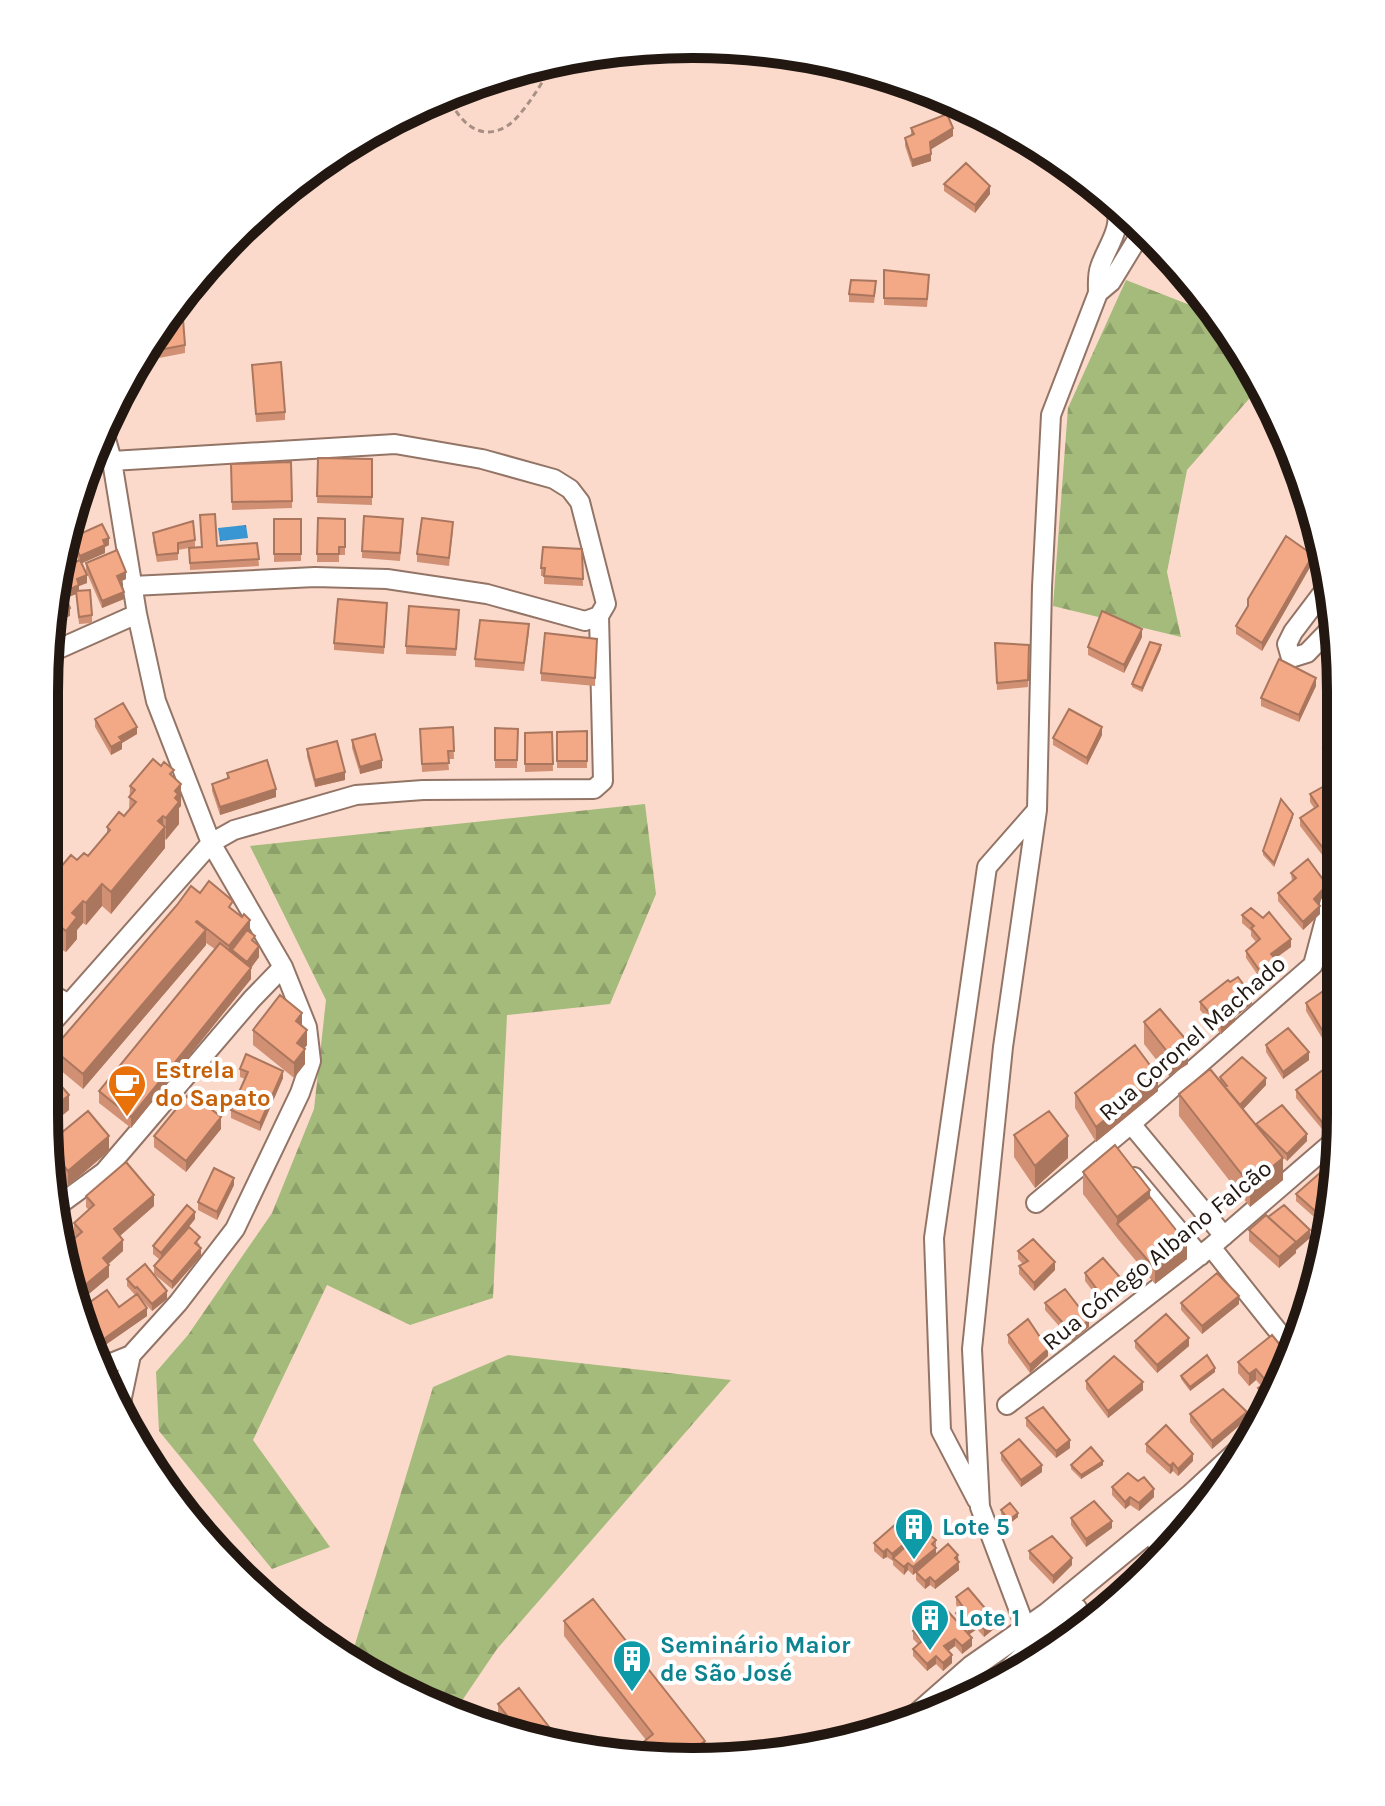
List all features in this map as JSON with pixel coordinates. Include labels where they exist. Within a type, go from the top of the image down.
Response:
[{"type":"street","points":[[980,1507],[972,1349],[1003,1047],[1037,810],[1042,587],[1051,415],[1103,281],[1118,222]]},
{"type":"street","points":[[1103,281],[1129,232]]},
{"type":"street","points":[[1103,281],[1136,239]]},
{"type":"street","points":[[1103,281],[1123,273],[1144,247]]},
{"type":"street","points":[[58,1016],[211,843],[234,830],[356,795],[423,790],[594,789],[603,781],[599,616],[606,604],[580,502],[570,489],[554,479],[482,459],[395,444],[112,461]]},
{"type":"street","points":[[108,446],[137,614],[156,701],[211,843],[283,967],[307,1027],[311,1061],[300,1093],[235,1229],[178,1303],[131,1355],[109,1364]]},
{"type":"street","points":[[132,586],[315,577],[387,579],[487,594],[585,621],[599,616]]},
{"type":"street","points":[[1320,597],[1287,644],[1291,658],[1307,653],[1324,635]]},
{"type":"street","points":[[59,649],[137,614]]},
{"type":"street","points":[[1026,1629],[980,1507],[941,1431],[934,1238],[987,867],[1037,810]]},
{"type":"street","name":"Rua Coronel Machado","points":[[1036,1203],[1116,1155],[1131,1124],[1313,965],[1327,912]]},
{"type":"street","points":[[64,1201],[104,1172],[283,967]]},
{"type":"street","points":[[58,998],[69,1004]]},
{"type":"street","points":[[1131,1124],[1212,1246],[1285,1340]]},
{"type":"street","name":"Rua Cónego Albano Falcão","points":[[1007,1405],[1212,1246],[1326,1148]]},
{"type":"street","points":[[1116,1155],[1212,1246]]},
{"type":"street","points":[[124,1395],[131,1355]]},
{"type":"street","points":[[934,1700],[972,1667],[1048,1614],[1214,1475]]},
{"type":"street","points":[[1032,1649],[1160,1542]]},
{"type":"street","points":[[959,1689],[972,1667]]},
{"type":"path","points":[[453,105],[459,119],[474,129],[496,131],[509,126],[519,117],[546,76]]},
{"type":"green space","points":[[1126,280],[1197,308],[1253,395],[1187,470],[1167,572],[1181,637],[1053,606],[1068,408]]},
{"type":"green space","points":[[645,804],[656,894],[610,1004],[507,1015],[493,1298],[410,1325],[327,1285],[253,1440],[330,1547],[272,1569],[159,1431],[156,1372],[188,1335],[272,1213],[314,1109],[326,1000],[250,846]]},
{"type":"green space","points":[[508,1355],[731,1380],[497,1649],[460,1704],[412,1683],[353,1649],[433,1387]]},
{"type":"water","points":[[246,525],[248,538],[220,541],[218,528]]},
{"type":"building","points":[[947,114],[953,128],[930,142],[931,154],[912,160],[905,138],[914,134],[911,128]]},
{"type":"building","points":[[966,163],[990,186],[975,205],[944,184]]},
{"type":"building","points":[[884,270],[929,275],[927,299],[884,298]]},
{"type":"building","points":[[851,280],[876,281],[874,296],[849,294]]},
{"type":"building","points":[[183,319],[185,345],[159,350],[165,340]]},
{"type":"building","points":[[281,362],[285,412],[256,414],[252,365]]},
{"type":"building","points":[[318,458],[372,459],[372,497],[317,496]]},
{"type":"building","points":[[291,462],[292,501],[232,502],[231,464]]},
{"type":"building","points":[[215,514],[217,546],[257,543],[259,559],[190,563],[189,548],[202,547],[200,515]]},
{"type":"building","points":[[364,516],[403,519],[400,553],[362,551]]},
{"type":"building","points":[[318,518],[345,519],[345,547],[339,547],[339,554],[317,554]]},
{"type":"building","points":[[422,518],[453,522],[449,558],[417,554]]},
{"type":"building","points":[[274,519],[301,519],[301,554],[274,554]]},
{"type":"building","points":[[193,521],[195,540],[178,543],[178,553],[157,555],[153,533]]},
{"type":"building","points":[[102,524],[109,538],[103,540],[105,545],[80,556],[75,547],[78,535]]},
{"type":"building","points":[[1286,536],[1311,554],[1262,643],[1236,626],[1248,606],[1248,599]]},
{"type":"building","points":[[543,547],[582,549],[583,579],[544,576],[545,568],[541,568]]},
{"type":"building","points":[[117,550],[126,572],[117,576],[124,592],[102,601],[86,563]]},
{"type":"building","points":[[80,560],[87,575],[77,579],[79,585],[66,591],[70,569],[71,564]]},
{"type":"building","points":[[90,590],[92,615],[79,617],[76,591]]},
{"type":"building","points":[[65,597],[70,608],[63,611]]},
{"type":"building","points":[[338,599],[387,603],[384,647],[334,643]]},
{"type":"building","points":[[409,606],[459,610],[456,649],[406,646]]},
{"type":"building","points":[[1102,611],[1142,629],[1124,665],[1088,647]]},
{"type":"building","points":[[480,620],[529,624],[524,663],[475,659]]},
{"type":"building","points":[[545,633],[597,639],[595,678],[541,673]]},
{"type":"building","points":[[1150,642],[1161,645],[1142,688],[1132,684]]},
{"type":"building","points":[[995,643],[1029,645],[1028,680],[997,683]]},
{"type":"building","points":[[1279,659],[1316,678],[1299,715],[1261,698]]},
{"type":"building","points":[[123,703],[137,727],[119,737],[122,741],[111,747],[95,719]]},
{"type":"building","points":[[1069,709],[1102,727],[1087,758],[1053,738]]},
{"type":"building","points":[[453,727],[454,751],[448,751],[449,763],[422,764],[420,729]]},
{"type":"building","points":[[495,728],[518,729],[517,760],[495,760]]},
{"type":"building","points":[[587,731],[587,761],[557,761],[557,732]]},
{"type":"building","points":[[552,732],[553,764],[525,764],[525,733]]},
{"type":"building","points":[[375,734],[382,760],[360,767],[352,740]]},
{"type":"building","points":[[337,741],[345,772],[315,780],[307,749]]},
{"type":"building","points":[[153,759],[161,766],[164,762],[174,770],[170,774],[181,784],[175,791],[179,802],[166,818],[163,816],[158,821],[165,827],[111,892],[102,884],[86,903],[83,901],[72,913],[77,917],[66,931],[62,928],[58,933],[58,870],[71,855],[77,860],[84,853],[88,856],[110,830],[107,827],[119,812],[124,816],[136,802],[129,797],[135,790],[130,786]]},
{"type":"building","points":[[267,760],[276,789],[220,807],[212,784],[229,778],[227,773]]},
{"type":"building","points":[[1327,785],[1327,844],[1323,848],[1300,818],[1318,806],[1310,794]]},
{"type":"building","points":[[1281,799],[1293,814],[1274,863],[1263,851]]},
{"type":"building","points":[[1308,859],[1327,885],[1314,899],[1320,906],[1303,922],[1278,893],[1296,878],[1291,873]]},
{"type":"building","points":[[209,881],[233,901],[229,907],[250,920],[229,946],[197,921],[206,930],[83,1074],[58,1053],[58,1043],[191,886],[200,893]]},
{"type":"building","points":[[1251,908],[1263,918],[1269,912],[1291,939],[1271,954],[1280,965],[1264,977],[1246,951],[1260,939],[1251,928],[1254,926],[1242,915]]},
{"type":"building","points":[[247,930],[255,936],[252,940],[259,946],[247,962],[232,950]]},
{"type":"building","points":[[220,943],[251,968],[131,1117],[99,1091]]},
{"type":"building","points":[[1238,977],[1252,996],[1233,1011],[1235,1014],[1221,1026],[1200,1002],[1228,980],[1230,982]]},
{"type":"building","points":[[1327,990],[1325,1035],[1306,1003]]},
{"type":"building","points":[[280,995],[302,1013],[296,1021],[307,1030],[297,1043],[305,1049],[294,1063],[253,1030]]},
{"type":"building","points":[[1160,1009],[1188,1042],[1169,1054],[1144,1022]]},
{"type":"building","points":[[1288,1028],[1309,1052],[1283,1072],[1266,1045]]},
{"type":"building","points":[[1135,1045],[1158,1076],[1096,1127],[1075,1093]]},
{"type":"building","points":[[246,1054],[283,1071],[260,1123],[231,1110],[248,1072],[240,1069]]},
{"type":"building","points":[[1242,1057],[1266,1078],[1240,1105],[1220,1077]]},
{"type":"building","points":[[1210,1069],[1283,1158],[1250,1185],[1179,1094]]},
{"type":"building","points":[[1323,1070],[1327,1075],[1327,1117],[1322,1122],[1296,1090]]},
{"type":"building","points":[[58,1082],[69,1095],[58,1104]]},
{"type":"building","points":[[190,1092],[221,1117],[186,1161],[154,1136]]},
{"type":"building","points":[[1282,1105],[1307,1134],[1287,1154],[1256,1124]]},
{"type":"building","points":[[88,1111],[109,1136],[68,1171],[60,1161],[59,1135]]},
{"type":"building","points":[[1049,1111],[1068,1136],[1035,1166],[1014,1135]]},
{"type":"building","points":[[1115,1145],[1150,1190],[1117,1217],[1083,1172]]},
{"type":"building","points":[[126,1162],[154,1195],[114,1229],[123,1240],[103,1258],[109,1265],[84,1286],[71,1241],[82,1232],[74,1223],[94,1205],[86,1196]]},
{"type":"building","points":[[214,1168],[234,1178],[217,1212],[198,1202]]},
{"type":"building","points":[[1325,1169],[1319,1214],[1296,1194]]},
{"type":"building","points":[[1150,1197],[1187,1244],[1155,1269],[1117,1224]]},
{"type":"building","points":[[187,1205],[195,1212],[161,1253],[153,1246]]},
{"type":"building","points":[[1284,1205],[1310,1230],[1294,1244],[1296,1242],[1268,1217]]},
{"type":"building","points":[[1266,1215],[1296,1242],[1279,1257],[1249,1230]]},
{"type":"building","points":[[189,1227],[200,1237],[195,1243],[201,1248],[172,1282],[154,1266]]},
{"type":"building","points":[[1033,1239],[1055,1262],[1034,1283],[1019,1266],[1028,1261],[1018,1251]]},
{"type":"building","points":[[1103,1258],[1125,1283],[1104,1299],[1085,1273]]},
{"type":"building","points":[[145,1264],[167,1291],[152,1304],[127,1279]]},
{"type":"building","points":[[1217,1273],[1239,1296],[1202,1326],[1181,1303]]},
{"type":"building","points":[[1065,1289],[1089,1320],[1072,1333],[1045,1303]]},
{"type":"building","points":[[107,1290],[119,1307],[137,1294],[147,1308],[101,1341],[88,1304]]},
{"type":"building","points":[[1166,1314],[1189,1338],[1157,1365],[1135,1341]]},
{"type":"building","points":[[1028,1319],[1048,1349],[1030,1365],[1008,1335]]},
{"type":"building","points":[[1272,1335],[1282,1347],[1262,1393],[1258,1388],[1267,1382],[1256,1369],[1249,1374],[1238,1362]]},
{"type":"building","points":[[1207,1355],[1215,1368],[1190,1387],[1181,1376]]},
{"type":"building","points":[[1114,1356],[1143,1382],[1108,1411],[1086,1381]]},
{"type":"building","points":[[1223,1389],[1247,1412],[1212,1441],[1190,1414]]},
{"type":"building","points":[[1043,1407],[1070,1440],[1056,1451],[1026,1418]]},
{"type":"building","points":[[1166,1425],[1193,1454],[1178,1469],[1173,1463],[1170,1466],[1146,1444]]},
{"type":"building","points":[[1019,1439],[1042,1465],[1021,1480],[1001,1453]]},
{"type":"building","points":[[1091,1447],[1103,1461],[1081,1475],[1071,1465]]},
{"type":"building","points":[[1128,1473],[1138,1481],[1144,1477],[1154,1489],[1139,1503],[1130,1497],[1125,1502],[1112,1487]]},
{"type":"building","points":[[1094,1501],[1112,1521],[1086,1539],[1071,1518]]},
{"type":"building","points":[[1010,1503],[1018,1513],[1009,1520],[1001,1510]]},
{"type":"building","points":[[905,1516],[915,1525],[911,1528],[917,1533],[892,1554],[887,1549],[883,1552],[874,1543]]},
{"type":"building","name":"Lote 5","points":[[924,1530],[936,1540],[932,1544],[936,1548],[913,1567],[908,1563],[904,1567],[893,1558]]},
{"type":"building","points":[[1052,1536],[1072,1558],[1053,1576],[1029,1551]]},
{"type":"building","points":[[948,1544],[958,1555],[955,1558],[959,1562],[935,1582],[930,1577],[925,1581],[916,1572]]},
{"type":"building","points":[[968,1588],[995,1620],[984,1629],[977,1621],[968,1627],[956,1613],[963,1607],[956,1597]]},
{"type":"building","name":"Seminário Maior de São José","points":[[593,1599],[705,1741],[696,1748],[639,1746],[653,1734],[564,1621]]},
{"type":"building","points":[[944,1607],[972,1638],[962,1646],[955,1639],[944,1646],[952,1655],[943,1663],[936,1656],[927,1664],[913,1649],[922,1641],[913,1631],[925,1622],[933,1632],[941,1625],[934,1616]]},
{"type":"building","points":[[519,1688],[553,1732],[511,1721],[498,1704]]},
{"type":"place","name":"Estrela do Sapato","points":[[127,1118]]},
{"type":"place","name":"Lote 5","points":[[914,1561]]},
{"type":"place","name":"Lote 1","points":[[930,1652]]},
{"type":"place","name":"Seminário Maior de São José","points":[[632,1693]]}]
